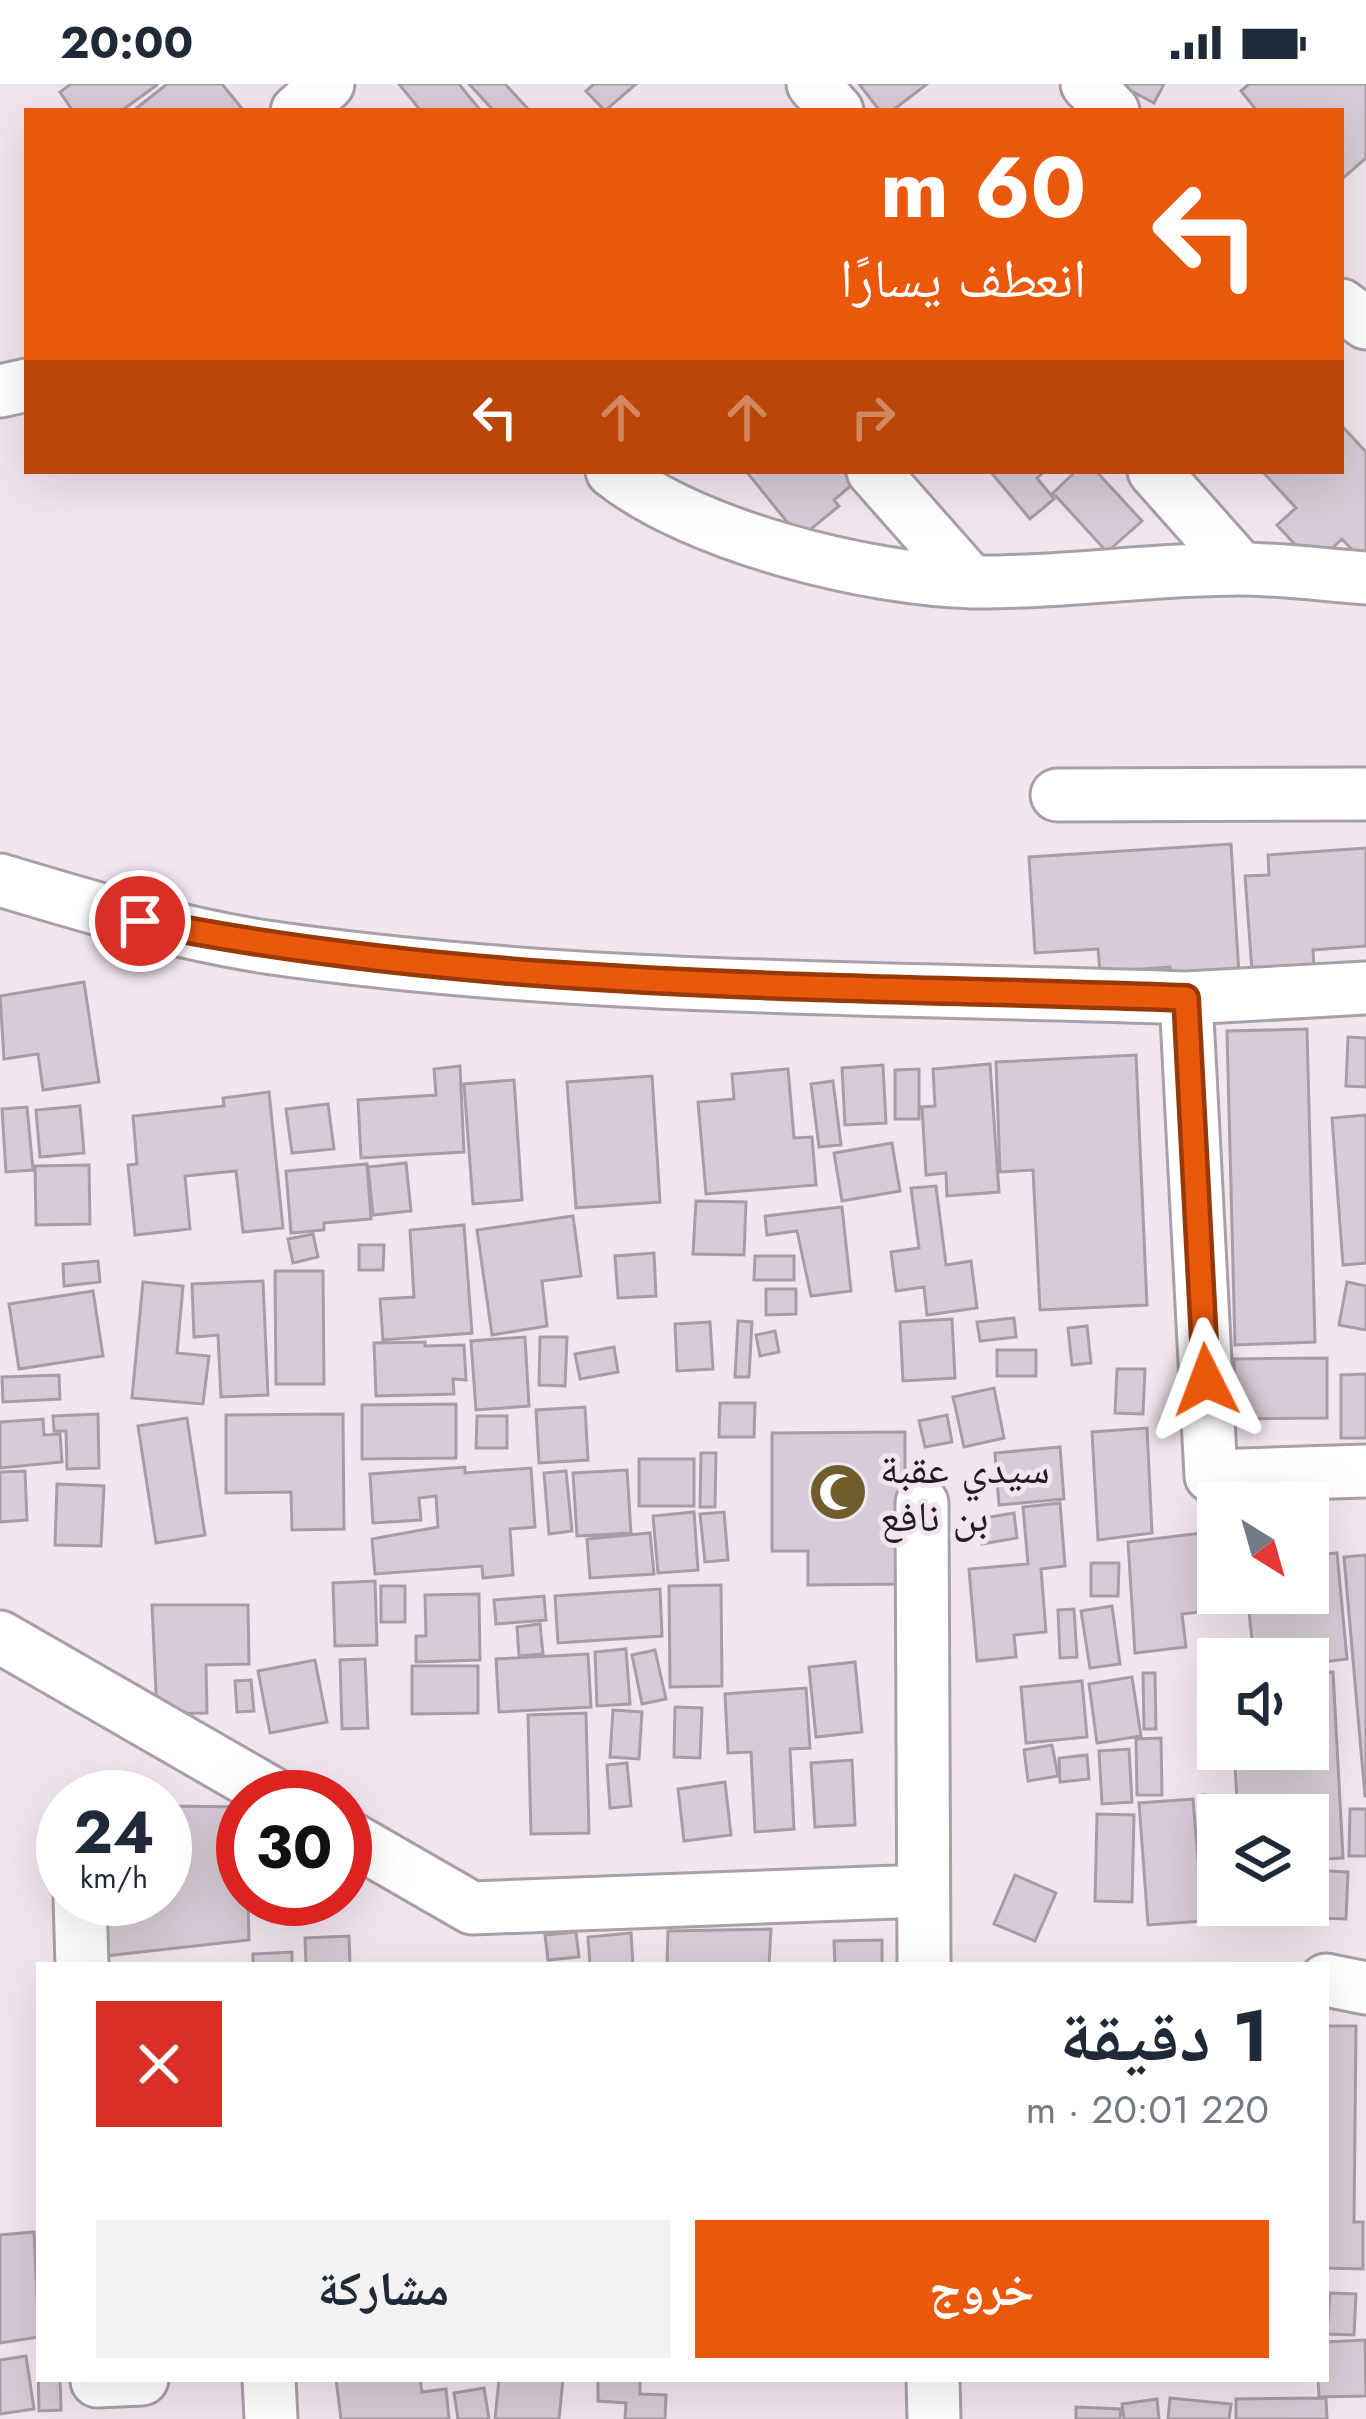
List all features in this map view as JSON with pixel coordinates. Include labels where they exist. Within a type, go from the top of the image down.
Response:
[{"type":"street","points":[[266,84],[290,108]]},
{"type":"street","points":[[297,108],[328,84]]},
{"type":"street","points":[[813,84],[834,108]]},
{"type":"street","points":[[1087,84],[1110,108]]},
{"type":"street","points":[[616,474],[635,490],[752,542],[850,564],[971,582],[1241,569],[1366,578]]},
{"type":"street","points":[[876,474],[971,582]]},
{"type":"street","points":[[1157,474],[1241,569]]},
{"type":"street","points":[[1058,795],[1366,794]]},
{"type":"street","points":[[0,880],[140,921],[313,951],[575,976],[1186,998],[1366,988]]},
{"type":"street","points":[[1186,998],[1211,1476],[1366,1471]]},
{"type":"street","points":[[922,1503],[924,1962]]},
{"type":"street","points":[[0,1637],[231,1770]]},
{"type":"street","points":[[372,1851],[472,1908],[922,1891]]},
{"type":"street","points":[[81,1926],[82,1962]]},
{"type":"street","points":[[1329,1981],[1366,1988]]},
{"type":"street","points":[[269,2382],[271,2419]]},
{"type":"street","points":[[933,2382],[934,2419]]},
{"type":"building","points":[[71,84],[157,84],[125,108],[71,108],[60,92]]},
{"type":"building","points":[[167,84],[222,84],[242,108],[137,108]]},
{"type":"building","points":[[399,84],[459,84],[479,108],[419,108]]},
{"type":"building","points":[[469,84],[505,84],[527,108],[491,108]]},
{"type":"building","points":[[594,84],[636,84],[608,108],[602,108],[586,91]]},
{"type":"building","points":[[859,84],[927,84],[896,108],[878,108]]},
{"type":"building","points":[[1118,84],[1164,84],[1154,103]]},
{"type":"building","points":[[1249,84],[1366,84],[1366,158],[1344,177],[1344,108],[1255,108],[1241,91]]},
{"type":"building","points":[[1344,428],[1366,452],[1366,550],[1359,557],[1342,539],[1314,565],[1277,525],[1296,508],[1265,474],[1344,474]]},
{"type":"building","points":[[748,474],[845,474],[853,484],[834,500],[839,506],[800,538]]},
{"type":"building","points":[[992,474],[1042,474],[1037,478],[1054,499],[1030,519]]},
{"type":"building","points":[[1073,474],[1099,474],[1142,521],[1107,552],[1053,493]]},
{"type":"building","points":[[1231,844],[1239,975],[1171,979],[1170,967],[1100,972],[1098,949],[1035,953],[1029,857]]},
{"type":"building","points":[[1366,848],[1366,946],[1313,950],[1314,966],[1252,971],[1245,876],[1269,875],[1268,855]]},
{"type":"building","points":[[84,982],[99,1082],[43,1090],[38,1054],[4,1059],[0,996]]},
{"type":"building","points":[[1307,1029],[1315,1342],[1235,1345],[1227,1031]]},
{"type":"building","points":[[1348,1037],[1366,1038],[1366,1087],[1346,1086]]},
{"type":"building","points":[[1136,1055],[1147,1305],[1040,1310],[1033,1170],[1000,1172],[996,1062]]},
{"type":"building","points":[[990,1064],[999,1192],[947,1196],[946,1173],[926,1175],[922,1107],[935,1106],[933,1069]]},
{"type":"building","points":[[883,1065],[886,1123],[845,1125],[842,1068]]},
{"type":"building","points":[[460,1066],[464,1152],[361,1158],[358,1100],[436,1095],[434,1069]]},
{"type":"building","points":[[788,1069],[794,1138],[812,1137],[816,1185],[706,1194],[698,1102],[734,1099],[732,1074]]},
{"type":"building","points":[[919,1069],[919,1119],[895,1119],[895,1070]]},
{"type":"building","points":[[652,1076],[660,1202],[576,1208],[567,1082]]},
{"type":"building","points":[[514,1080],[522,1200],[473,1204],[464,1084]]},
{"type":"building","points":[[833,1081],[841,1145],[819,1147],[811,1084]]},
{"type":"building","points":[[269,1092],[283,1228],[243,1232],[236,1171],[185,1176],[190,1229],[135,1235],[128,1165],[137,1164],[133,1116],[224,1106],[223,1098]]},
{"type":"building","points":[[328,1104],[334,1149],[292,1153],[286,1109]]},
{"type":"building","points":[[80,1106],[84,1153],[40,1157],[36,1110]]},
{"type":"building","points":[[27,1107],[33,1170],[6,1172],[2,1109]]},
{"type":"building","points":[[1366,1115],[1366,1263],[1343,1265],[1332,1118]]},
{"type":"building","points":[[892,1143],[900,1191],[842,1201],[834,1153]]},
{"type":"building","points":[[406,1163],[411,1211],[373,1215],[368,1167]]},
{"type":"building","points":[[367,1164],[371,1219],[324,1223],[324,1230],[291,1233],[286,1171]]},
{"type":"building","points":[[89,1165],[90,1224],[36,1225],[35,1166]]},
{"type":"building","points":[[936,1186],[946,1265],[971,1261],[977,1308],[927,1315],[924,1287],[896,1291],[891,1252],[919,1248],[911,1188]]},
{"type":"building","points":[[696,1201],[746,1202],[744,1255],[693,1254]]},
{"type":"building","points":[[842,1207],[851,1291],[811,1296],[797,1231],[767,1235],[765,1216]]},
{"type":"building","points":[[573,1216],[581,1276],[542,1281],[547,1326],[492,1335],[477,1230]]},
{"type":"building","points":[[464,1225],[472,1333],[383,1340],[380,1299],[414,1297],[410,1230]]},
{"type":"building","points":[[313,1234],[318,1257],[293,1263],[288,1239]]},
{"type":"building","points":[[359,1245],[384,1245],[383,1270],[359,1270]]},
{"type":"building","points":[[654,1253],[656,1296],[618,1298],[615,1256]]},
{"type":"building","points":[[755,1256],[794,1256],[794,1280],[754,1280]]},
{"type":"building","points":[[98,1261],[100,1282],[64,1286],[63,1264]]},
{"type":"building","points":[[275,1271],[323,1271],[324,1384],[276,1384]]},
{"type":"building","points":[[263,1281],[268,1395],[221,1397],[218,1335],[194,1337],[192,1284]]},
{"type":"building","points":[[143,1282],[183,1286],[177,1353],[209,1356],[203,1404],[132,1398]]},
{"type":"building","points":[[1347,1282],[1366,1286],[1366,1330],[1339,1325]]},
{"type":"building","points":[[766,1289],[796,1289],[796,1314],[766,1315]]},
{"type":"building","points":[[93,1291],[103,1356],[19,1369],[9,1304]]},
{"type":"building","points":[[1014,1318],[1016,1337],[980,1341],[977,1322]]},
{"type":"building","points":[[952,1319],[955,1378],[903,1381],[900,1322]]},
{"type":"building","points":[[738,1321],[752,1322],[749,1377],[735,1377]]},
{"type":"building","points":[[710,1322],[713,1369],[677,1371],[675,1324]]},
{"type":"building","points":[[1087,1326],[1091,1363],[1072,1365],[1068,1328]]},
{"type":"building","points":[[775,1331],[779,1352],[760,1356],[756,1335]]},
{"type":"building","points":[[525,1337],[529,1406],[476,1410],[471,1341]]},
{"type":"building","points":[[540,1337],[567,1337],[565,1386],[539,1385]]},
{"type":"building","points":[[425,1342],[425,1346],[464,1345],[466,1380],[453,1379],[454,1394],[376,1396],[374,1343]]},
{"type":"building","points":[[614,1347],[618,1372],[580,1379],[575,1354]]},
{"type":"building","points":[[997,1350],[1036,1350],[1036,1376],[997,1376]]},
{"type":"building","points":[[1327,1358],[1327,1418],[1235,1419],[1234,1359]]},
{"type":"building","points":[[1117,1369],[1145,1369],[1143,1414],[1115,1413]]},
{"type":"building","points":[[1366,1374],[1366,1438],[1341,1438],[1341,1375]]},
{"type":"building","points":[[59,1375],[60,1399],[3,1402],[2,1377]]},
{"type":"building","points":[[994,1388],[1004,1438],[964,1447],[953,1397]]},
{"type":"building","points":[[720,1403],[755,1403],[754,1437],[719,1437]]},
{"type":"building","points":[[456,1404],[456,1458],[362,1459],[362,1405]]},
{"type":"building","points":[[585,1407],[588,1460],[539,1463],[536,1410]]},
{"type":"building","points":[[98,1414],[99,1468],[67,1469],[66,1431],[54,1431],[53,1416]]},
{"type":"building","points":[[343,1414],[344,1529],[292,1530],[291,1492],[226,1493],[226,1415]]},
{"type":"building","points":[[947,1415],[952,1442],[925,1447],[919,1421]]},
{"type":"building","points":[[477,1416],[507,1416],[507,1448],[476,1448]]},
{"type":"building","points":[[187,1418],[205,1535],[156,1543],[138,1426]]},
{"type":"building","points":[[43,1419],[44,1435],[60,1434],[62,1462],[0,1468],[0,1422]]},
{"type":"building","points":[[1147,1428],[1152,1533],[1098,1540],[1092,1432]]},
{"type":"building","name":"سيدي عقبة بن نافع","points":[[905,1432],[905,1584],[808,1585],[808,1551],[772,1551],[772,1433]]},
{"type":"building","points":[[1060,1447],[1064,1499],[999,1505],[995,1453]]},
{"type":"building","points":[[701,1453],[716,1453],[715,1507],[700,1507]]},
{"type":"building","points":[[639,1459],[694,1459],[694,1506],[639,1506]]},
{"type":"building","points":[[465,1467],[465,1473],[531,1468],[535,1527],[510,1529],[513,1575],[483,1578],[482,1566],[375,1574],[372,1539],[438,1527],[436,1496],[419,1498],[421,1520],[373,1523],[370,1474]]},
{"type":"building","points":[[627,1470],[631,1533],[577,1536],[573,1473]]},
{"type":"building","points":[[25,1471],[27,1520],[0,1522],[0,1472]]},
{"type":"building","points":[[566,1471],[572,1531],[549,1534],[544,1473]]},
{"type":"building","points":[[57,1484],[104,1486],[101,1546],[55,1545]]},
{"type":"building","points":[[1060,1503],[1065,1566],[1041,1569],[1046,1632],[1014,1635],[1016,1657],[977,1661],[969,1569],[1028,1564],[1023,1507]]},
{"type":"building","points":[[694,1512],[698,1570],[658,1573],[653,1516]]},
{"type":"building","points":[[724,1512],[728,1560],[705,1562],[700,1514]]},
{"type":"building","points":[[1014,1513],[1017,1538],[982,1544],[978,1519]]},
{"type":"building","points":[[650,1533],[654,1574],[590,1578],[587,1539]]},
{"type":"building","points":[[1197,1534],[1197,1612],[1182,1614],[1186,1647],[1135,1653],[1128,1542]]},
{"type":"building","points":[[1337,1553],[1347,1659],[1329,1661],[1329,1638],[1252,1638],[1249,1614],[1329,1614],[1329,1554]]},
{"type":"building","points":[[1366,1555],[1366,1796],[1365,1796],[1344,1557]]},
{"type":"building","points":[[1091,1563],[1119,1563],[1118,1596],[1091,1596]]},
{"type":"building","points":[[375,1581],[377,1645],[335,1646],[333,1583]]},
{"type":"building","points":[[721,1585],[722,1686],[670,1687],[669,1586]]},
{"type":"building","points":[[381,1586],[405,1586],[405,1622],[381,1622]]},
{"type":"building","points":[[660,1589],[662,1636],[558,1643],[555,1596]]},
{"type":"building","points":[[479,1594],[480,1660],[416,1662],[416,1636],[426,1636],[425,1595]]},
{"type":"building","points":[[544,1596],[546,1620],[496,1624],[494,1600]]},
{"type":"building","points":[[152,1605],[248,1605],[249,1664],[206,1665],[207,1713],[157,1714]]},
{"type":"building","points":[[1112,1606],[1120,1664],[1090,1668],[1081,1611]]},
{"type":"building","points":[[1074,1609],[1077,1657],[1060,1658],[1058,1610]]},
{"type":"building","points":[[540,1624],[543,1654],[519,1656],[517,1627]]},
{"type":"building","points":[[626,1649],[630,1704],[597,1706],[595,1652]]},
{"type":"building","points":[[655,1650],[666,1699],[642,1704],[632,1655]]},
{"type":"building","points":[[588,1654],[591,1707],[499,1712],[496,1659]]},
{"type":"building","points":[[365,1659],[368,1728],[342,1729],[340,1660]]},
{"type":"building","points":[[315,1660],[327,1722],[270,1733],[258,1671]]},
{"type":"building","points":[[855,1662],[862,1732],[816,1737],[809,1667]]},
{"type":"building","points":[[412,1666],[478,1666],[478,1713],[412,1714]]},
{"type":"building","points":[[1329,1672],[1333,1672],[1343,1858],[1329,1859],[1329,1794],[1237,1794],[1235,1770],[1329,1770]]},
{"type":"building","points":[[1143,1673],[1155,1673],[1156,1729],[1144,1729]]},
{"type":"building","points":[[1132,1677],[1141,1736],[1097,1743],[1089,1684]]},
{"type":"building","points":[[251,1680],[254,1711],[237,1712],[235,1681]]},
{"type":"building","points":[[1082,1681],[1087,1737],[1026,1743],[1021,1687]]},
{"type":"building","points":[[806,1688],[810,1748],[790,1749],[794,1829],[755,1832],[751,1752],[728,1753],[725,1694]]},
{"type":"building","points":[[675,1707],[702,1708],[700,1758],[674,1757]]},
{"type":"building","points":[[613,1710],[642,1712],[639,1759],[610,1757]]},
{"type":"building","points":[[586,1713],[589,1833],[531,1834],[528,1715]]},
{"type":"building","points":[[1161,1738],[1162,1795],[1137,1795],[1136,1739]]},
{"type":"building","points":[[1052,1745],[1058,1776],[1028,1781],[1024,1750]]},
{"type":"building","points":[[1129,1749],[1132,1802],[1102,1804],[1099,1751]]},
{"type":"building","points":[[1087,1755],[1089,1779],[1060,1782],[1059,1758]]},
{"type":"building","points":[[852,1760],[855,1825],[815,1827],[811,1763]]},
{"type":"building","points":[[627,1763],[631,1806],[610,1808],[607,1765]]},
{"type":"building","points":[[725,1782],[731,1835],[684,1841],[678,1789]]},
{"type":"building","points":[[1193,1799],[1197,1921],[1148,1925],[1139,1803]]},
{"type":"building","points":[[192,1806],[216,1807],[216,1926],[249,1926],[249,1940],[96,1957],[95,1926],[192,1926]]},
{"type":"building","points":[[1350,1809],[1366,1809],[1366,1856],[1349,1856]]},
{"type":"building","points":[[1097,1814],[1134,1815],[1132,1902],[1095,1901]]},
{"type":"building","points":[[1329,1871],[1348,1872],[1346,1919],[1329,1918]]},
{"type":"building","points":[[1015,1875],[1056,1893],[1035,1941],[994,1924]]},
{"type":"building","points":[[771,1929],[769,1962],[667,1962],[668,1931]]},
{"type":"building","points":[[576,1932],[579,1957],[548,1960],[545,1935]]},
{"type":"building","points":[[631,1933],[633,1962],[590,1962],[588,1937]]},
{"type":"building","points":[[349,1936],[350,1962],[306,1962],[305,1938]]},
{"type":"building","points":[[882,1940],[882,1962],[835,1962],[834,1941]]},
{"type":"building","points":[[292,1952],[292,1962],[253,1962],[253,1954]]},
{"type":"building","points":[[1329,2026],[1356,2026],[1354,2222],[1363,2222],[1363,2269],[1329,2268]]},
{"type":"building","points":[[34,2232],[36,2337],[0,2343],[0,2235]]},
{"type":"building","points":[[1330,2293],[1356,2294],[1354,2335],[1329,2334]]},
{"type":"building","points":[[1365,2340],[1366,2396],[1319,2397],[1318,2382],[1329,2382],[1329,2342]]},
{"type":"building","points":[[26,2356],[34,2409],[0,2414],[0,2360]]},
{"type":"building","points":[[38,2382],[60,2382],[61,2410],[39,2411]]},
{"type":"building","points":[[336,2382],[420,2382],[422,2392],[446,2389],[449,2419],[341,2419]]},
{"type":"building","points":[[499,2382],[563,2382],[559,2419],[495,2419]]},
{"type":"building","points":[[598,2382],[640,2382],[640,2394],[666,2395],[665,2419],[625,2419],[626,2403],[598,2401]]},
{"type":"building","points":[[484,2388],[489,2419],[458,2419],[454,2393]]},
{"type":"building","points":[[1170,2398],[1231,2404],[1229,2419],[1168,2419]]},
{"type":"building","points":[[1326,2398],[1327,2419],[1236,2419],[1236,2399]]},
{"type":"building","points":[[1157,2399],[1159,2419],[1124,2419],[1122,2404]]},
{"type":"building","points":[[1076,2407],[1121,2409],[1120,2419],[1076,2419]]},
{"type":"place","name":"سيدي عقبة بن نافع","points":[[838,1492]]},
{"type":"route","points":[[140,921],[265,946],[575,976],[1186,998],[1206,1380]]}]
